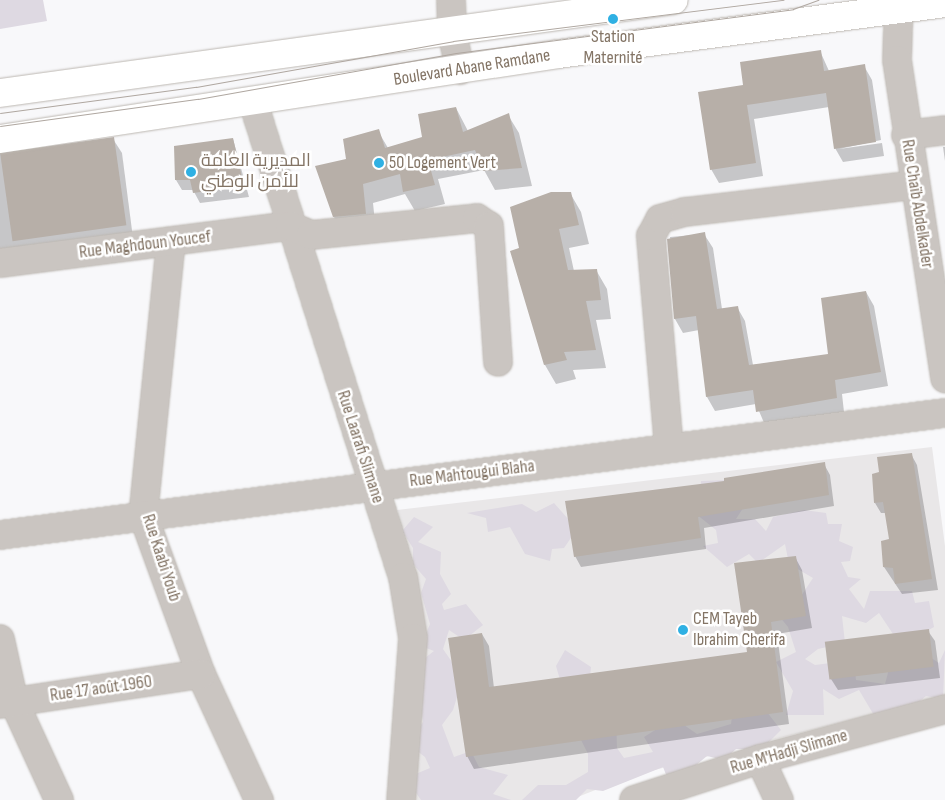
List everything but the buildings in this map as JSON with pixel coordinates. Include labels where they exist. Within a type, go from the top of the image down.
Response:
[{"type":"main road","name":"Boulevard Abane Ramdane","points":[[0,93],[674,0]]},
{"type":"main road","name":"Boulevard Abane Ramdane","points":[[0,139],[887,6],[945,3]]},
{"type":"street","points":[[451,0],[452,32],[460,70]]},
{"type":"street","name":"Rue Chaïb Abdelkader","points":[[887,6],[897,60],[906,135],[945,378]]},
{"type":"street","name":"Rue Laarafi Slimane","points":[[253,102],[372,487],[403,577],[414,638],[401,800]]},
{"type":"street","points":[[906,135],[945,130]]},
{"type":"street","points":[[669,448],[651,236],[660,219],[685,212],[914,185]]},
{"type":"street","points":[[290,226],[311,234],[477,218],[486,220],[498,362]]},
{"type":"street","name":"Rue Maghdoun Youcef","points":[[0,263],[290,226]]},
{"type":"street","name":"Rue Kaabi Youb","points":[[171,241],[144,515],[201,674],[259,800]]},
{"type":"street","name":"Rue Mahtougui Blaha","points":[[0,535],[144,515],[945,414]]},
{"type":"street","points":[[0,639],[7,703],[60,800]]},
{"type":"street","name":"Rue 17 août 1960","points":[[7,703],[201,674]]},
{"type":"street","name":"Rue M'Hadji Slimane","points":[[634,800],[760,759],[945,709]]},
{"type":"street","points":[[760,759],[779,800]]},
{"type":"shaded area","points":[[0,0],[43,0],[47,21],[0,29]]},
{"type":"shaded area","name":"CEM Tayeb Ibrahim Cherifa","points":[[932,447],[945,546],[945,696],[631,776],[570,800],[414,800],[423,613],[397,510]]},
{"type":"shaded area","points":[[729,480],[749,499],[736,519],[755,519],[766,531],[773,517],[804,510],[826,513],[828,524],[842,524],[839,541],[853,547],[850,561],[841,562],[848,577],[861,579],[849,589],[864,609],[870,591],[912,591],[915,603],[929,601],[934,627],[918,636],[895,637],[879,613],[866,623],[842,616],[845,643],[818,649],[805,659],[815,665],[854,660],[856,680],[885,684],[890,665],[919,650],[939,663],[945,650],[943,699],[926,696],[905,714],[878,722],[859,690],[839,699],[823,689],[824,715],[786,715],[793,691],[776,662],[796,652],[788,627],[774,610],[797,602],[813,578],[789,564],[785,544],[758,563],[749,554],[727,567],[703,546],[718,543],[716,530],[691,510],[700,497],[701,481]]},
{"type":"shaded area","points":[[554,503],[577,529],[564,548],[552,549],[550,561],[525,554],[510,527],[488,532],[486,518],[467,513],[522,504],[536,512]]},
{"type":"shaded area","points":[[414,517],[433,527],[418,542],[441,552],[440,574],[451,594],[442,604],[444,610],[466,604],[483,625],[464,640],[449,630],[443,649],[463,678],[453,710],[442,725],[454,757],[471,751],[479,767],[508,775],[493,794],[511,800],[421,800],[406,778],[430,768],[425,757],[408,744],[423,722],[416,665],[434,651],[421,646],[430,624],[421,593],[426,579],[413,564],[413,548],[402,531]]},
{"type":"shaded area","points":[[565,650],[591,667],[589,687],[616,715],[617,748],[624,758],[653,752],[644,737],[674,718],[697,734],[731,724],[733,707],[763,707],[781,730],[762,749],[736,749],[724,760],[707,756],[683,776],[667,777],[663,767],[603,791],[587,789],[576,800],[522,800],[538,785],[566,785],[588,772],[588,754],[573,724],[556,666]]},
{"type":"tram line","points":[[0,113],[196,87],[453,41],[783,0]]},
{"type":"tram line","points":[[0,126],[198,99],[456,53],[793,9],[818,0]]},
{"type":"place","name":"Station Maternité","points":[[613,19]]},
{"type":"place","name":"50 Logement Vert","points":[[379,163]]},
{"type":"place","name":"المديرية العامة للأمن الوطني","points":[[191,172]]},
{"type":"place","name":"CEM Tayeb Ibrahim Cherifa","points":[[683,630]]}]
